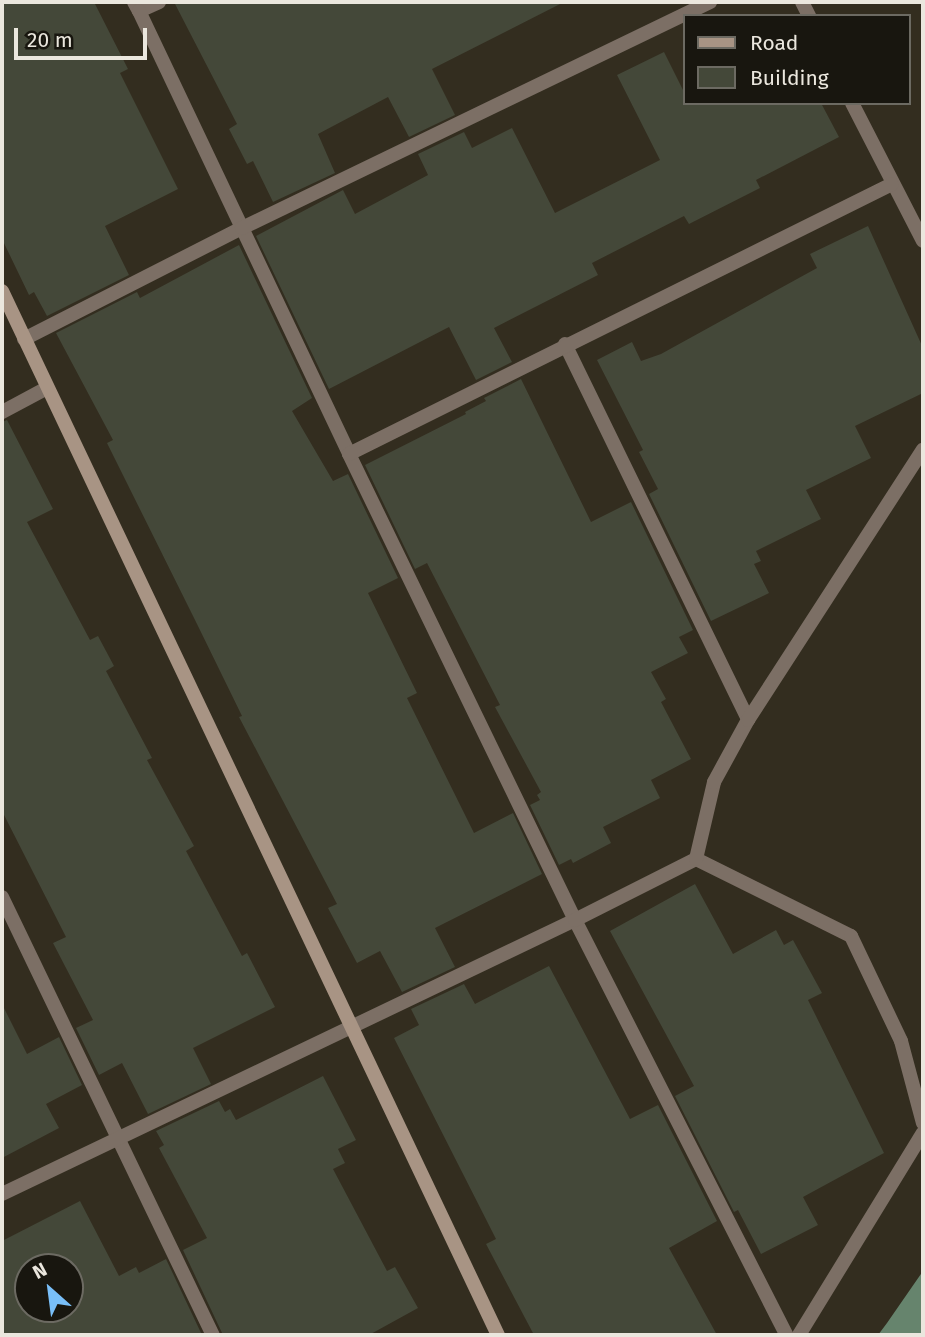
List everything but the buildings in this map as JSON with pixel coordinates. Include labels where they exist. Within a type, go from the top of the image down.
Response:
[{"type":"street","points":[[159,2],[137,7],[349,454],[575,920],[786,1335]]},
{"type":"street","points":[[685,14],[710,2]]},
{"type":"street","points":[[24,338],[242,228],[684,15]]},
{"type":"street","points":[[853,105],[923,241]]},
{"type":"street","points":[[349,454],[565,344],[892,184]]},
{"type":"street","points":[[2,291],[498,1335]]},
{"type":"street","points":[[565,344],[748,720]]},
{"type":"street","points":[[2,412],[47,388]]},
{"type":"street","points":[[696,859],[714,782],[748,720],[923,450]]},
{"type":"street","points":[[2,1194],[117,1136],[575,920],[696,859]]},
{"type":"street","points":[[696,859],[851,936],[901,1041],[923,1123]]},
{"type":"street","points":[[2,897],[7,927],[117,1136],[213,1335]]},
{"type":"street","points":[[799,1335],[923,1133]]},
{"type":"shaded area","points":[[923,1271],[923,1335],[878,1335],[887,1323]]}]
